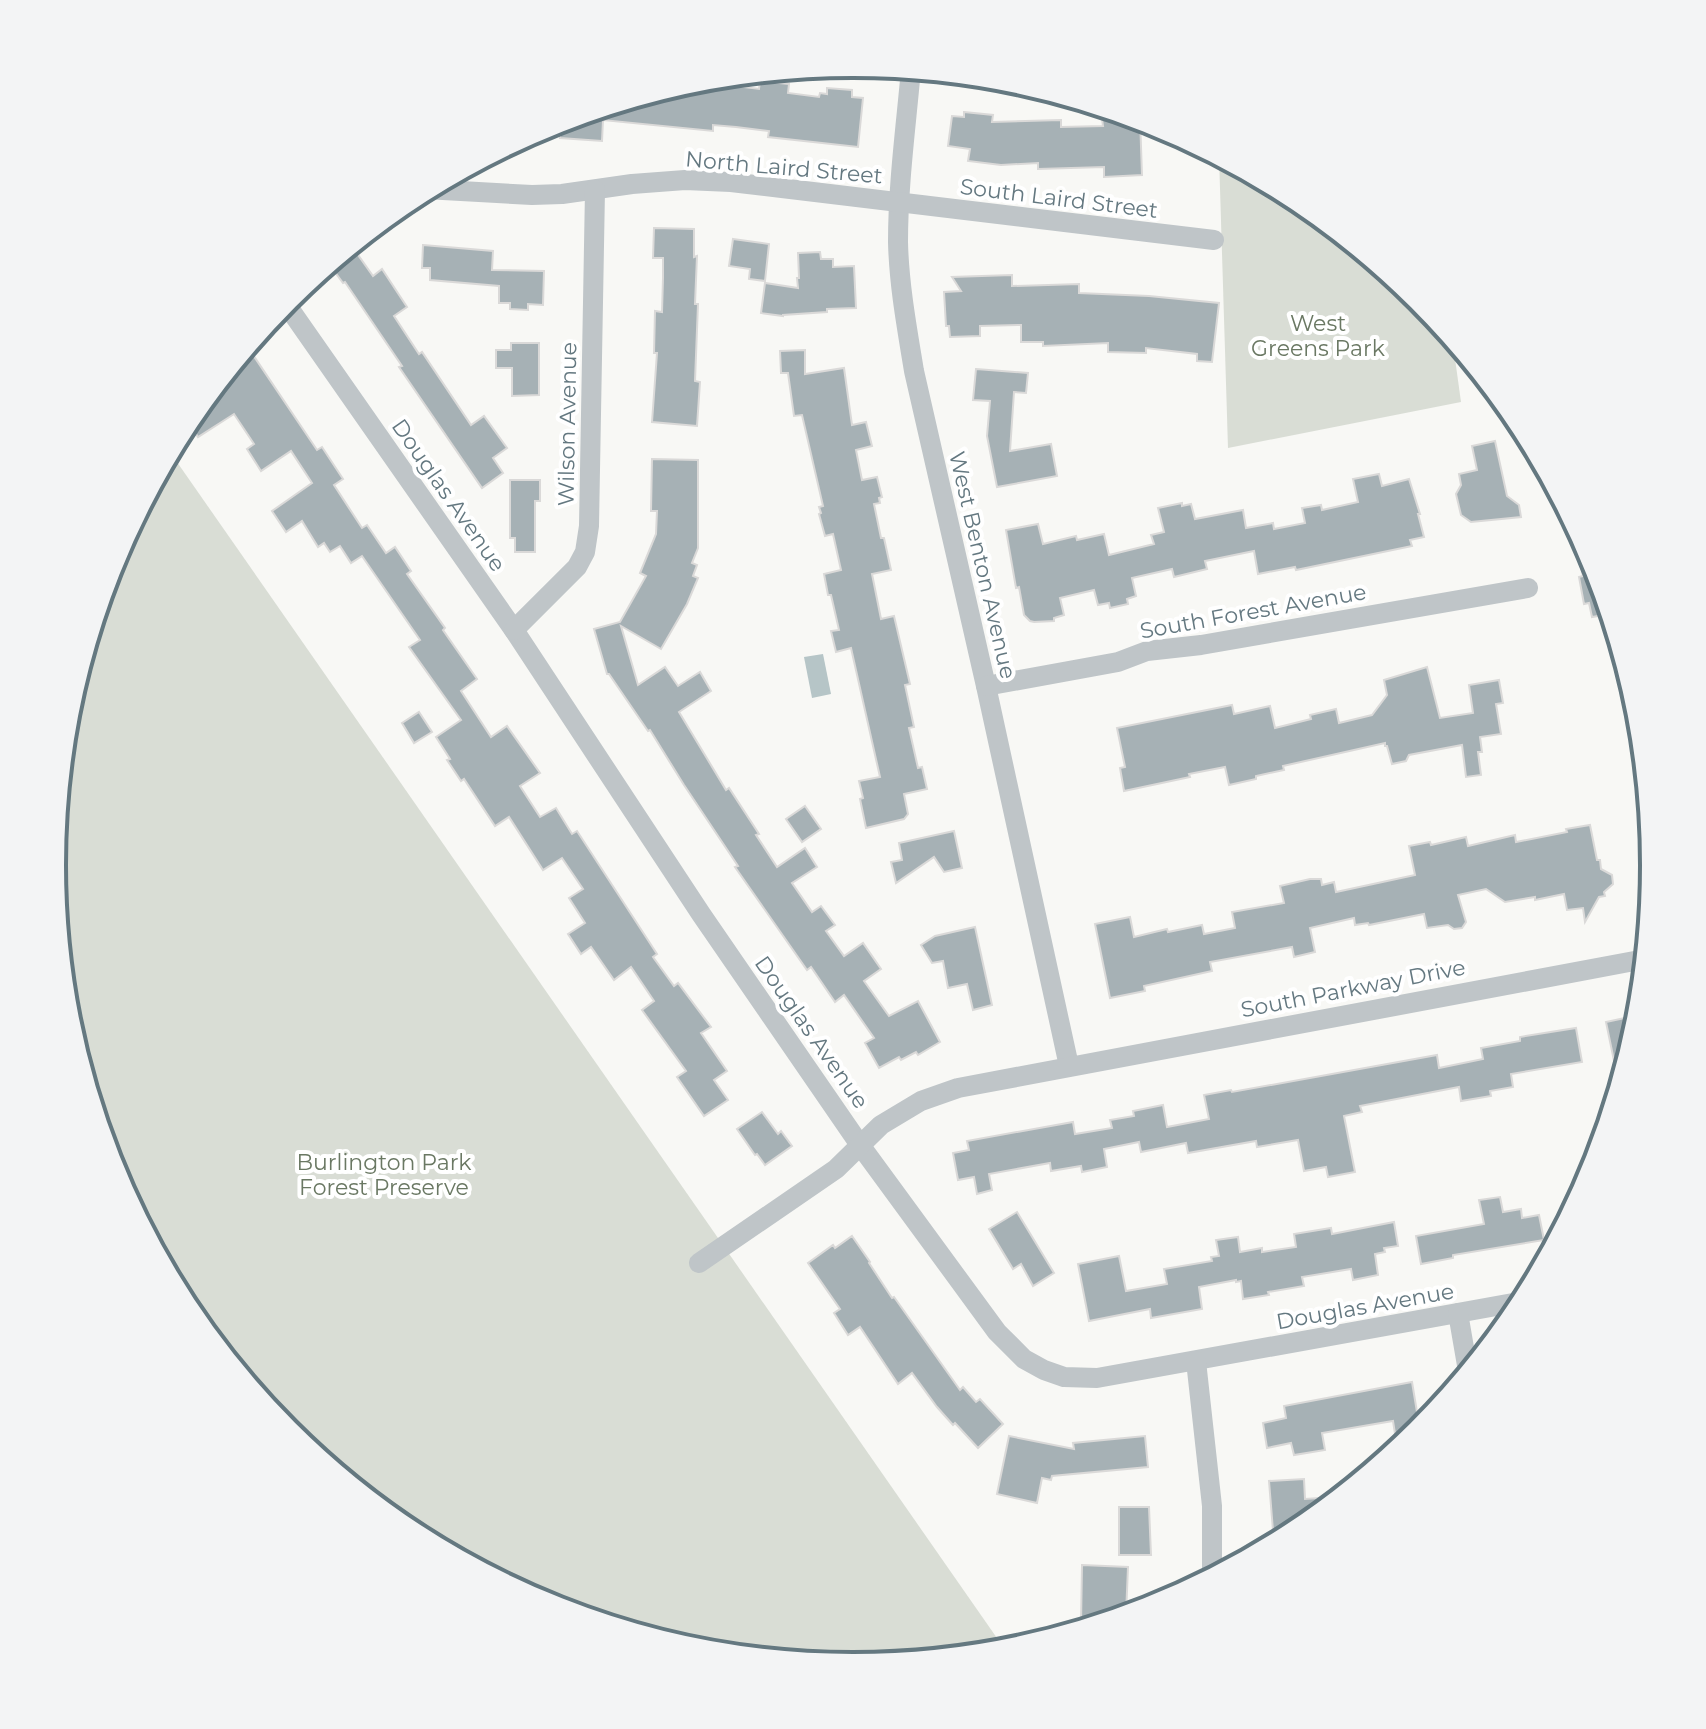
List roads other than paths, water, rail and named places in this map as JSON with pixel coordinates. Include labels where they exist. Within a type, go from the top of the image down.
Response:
[{"type":"street","name":"West Benton Avenue","points":[[910,80],[898,243],[914,371],[1069,1066]]},
{"type":"street","name":"North Laird Street","points":[[448,190],[532,195],[685,180],[731,182],[899,202]]},
{"type":"street","name":"Wilson Avenue","points":[[514,630],[577,567],[585,552],[589,526],[595,190]]},
{"type":"street","name":"South Laird Street","points":[[899,202],[1214,240]]},
{"type":"street","name":"Douglas Avenue","points":[[292,313],[514,630],[701,914],[860,1145],[997,1332],[1024,1359],[1064,1377],[1084,1379],[1505,1304]]},
{"type":"street","name":"South Forest Avenue","points":[[986,686],[1118,662],[1147,651],[1201,645],[1528,588]]},
{"type":"street","name":"South Parkway Drive","points":[[699,1263],[836,1169],[881,1125],[921,1101],[958,1088],[1634,961]]},
{"type":"street","points":[[1458,1313],[1466,1358]]},
{"type":"street","points":[[1196,1361],[1212,1506],[1212,1564]]},
{"type":"park label","name":"West Greens Park","points":[[1318,336]]},
{"type":"park label","name":"Burlington Park Forest Preserve","points":[[384,1174]]}]
